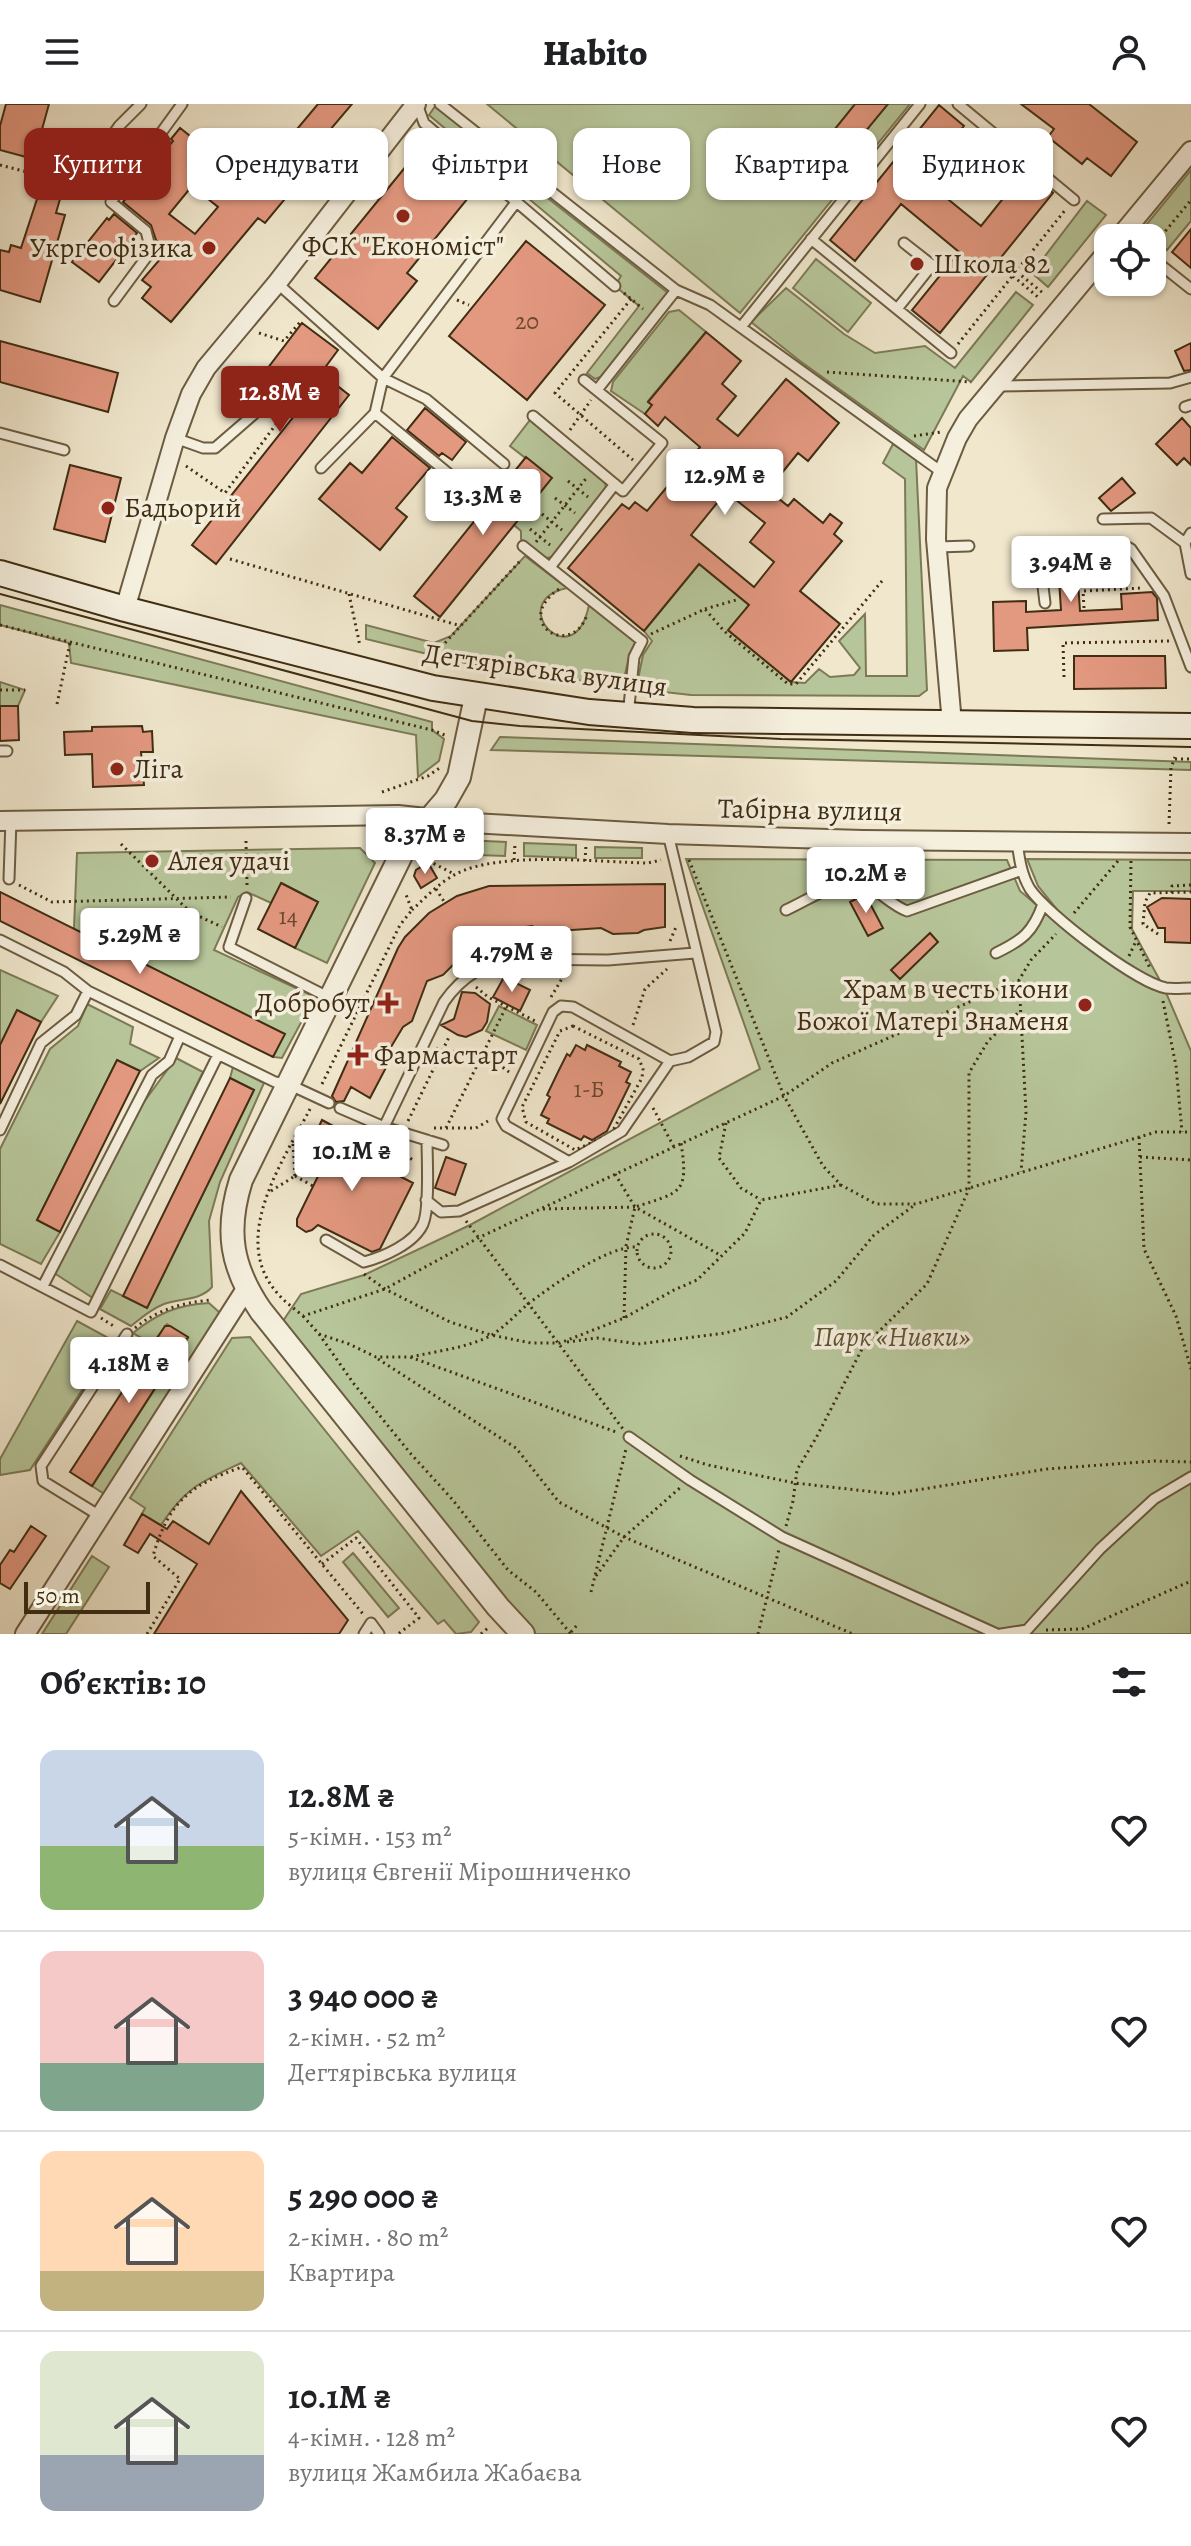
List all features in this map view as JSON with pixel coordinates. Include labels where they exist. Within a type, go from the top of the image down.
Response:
[{"type":"main road","name":"Дегтярівська вулиця","points":[[0,573],[125,609],[476,697],[628,717],[1191,726]]},
{"type":"street","points":[[125,609],[191,394],[206,368],[277,283],[416,104]]},
{"type":"street","points":[[1133,224],[1191,151]]},
{"type":"street","points":[[952,724],[937,547],[937,488],[962,428],[1094,268]]},
{"type":"street","points":[[476,697],[459,777],[446,800],[404,849],[241,1180],[231,1223],[236,1263],[246,1289],[513,1629]]},
{"type":"street","name":"Табірна вулиця","points":[[6,820],[398,815],[472,823],[668,834],[863,840],[1191,843]]},
{"type":"street","points":[[25,1634],[246,1289]]},
{"type":"lane","points":[[118,128],[141,104]]},
{"type":"lane","points":[[114,301],[151,251],[146,231],[111,202],[182,104]]},
{"type":"lane","points":[[416,104],[424,123],[615,286]]},
{"type":"lane","points":[[440,104],[676,290],[710,305],[943,473]]},
{"type":"lane","points":[[741,327],[920,104]]},
{"type":"lane","points":[[958,104],[986,128]]},
{"type":"lane","points":[[1053,183],[1074,200]]},
{"type":"lane","points":[[321,468],[375,413],[383,378],[517,201]]},
{"type":"lane","points":[[811,239],[951,353]]},
{"type":"lane","points":[[897,309],[932,265],[904,243]]},
{"type":"lane","points":[[1166,269],[1191,289]]},
{"type":"lane","points":[[277,283],[383,378],[426,399],[504,464]]},
{"type":"lane","points":[[597,390],[676,290]]},
{"type":"lane","points":[[994,386],[1170,383],[1191,377]]},
{"type":"lane","points":[[533,416],[623,491],[662,443],[584,380]]},
{"type":"lane","points":[[175,438],[203,448],[215,448],[276,395]]},
{"type":"lane","points":[[375,413],[460,483]]},
{"type":"lane","points":[[0,433],[64,450]]},
{"type":"lane","points":[[551,566],[615,484]]},
{"type":"lane","points":[[1103,519],[1151,518],[1185,543]]},
{"type":"lane","points":[[1191,533],[1185,543],[1191,574]]},
{"type":"lane","points":[[1045,603],[1042,578],[1052,559],[1067,547],[1121,543],[1131,549],[1158,587],[1191,667]]},
{"type":"lane","points":[[937,547],[969,546]]},
{"type":"lane","points":[[526,548],[642,641],[634,657],[628,717]]},
{"type":"lane","points":[[6,820],[9,879]]},
{"type":"lane","points":[[426,1200],[441,1212],[459,1211],[569,1162],[622,1131],[670,1061],[709,1047],[716,1039],[668,834]]},
{"type":"lane","points":[[1017,841],[1022,870],[1030,889],[1065,924],[1124,966],[1159,986],[1191,988]]},
{"type":"lane","points":[[786,910],[841,885],[855,883],[867,886],[907,911],[1022,870]]},
{"type":"lane","points":[[246,898],[229,947],[330,998]]},
{"type":"lane","points":[[996,953],[1018,942],[1036,925],[1043,904]]},
{"type":"lane","points":[[0,940],[64,972],[88,991],[275,1082],[288,1084],[329,1103]]},
{"type":"lane","points":[[384,1127],[444,1002],[457,984],[478,969],[504,960],[695,953]]},
{"type":"lane","points":[[0,1130],[41,1043],[76,1015],[88,991]]},
{"type":"lane","points":[[569,1162],[502,1123],[502,1115],[556,1009],[573,1007],[670,1061]]},
{"type":"lane","points":[[43,1286],[152,1075],[169,1061],[180,1036]]},
{"type":"lane","points":[[0,1265],[91,1312],[218,1055]]},
{"type":"lane","points":[[340,1108],[384,1127],[443,1145]]},
{"type":"lane","points":[[326,1240],[364,1262],[379,1258],[409,1240],[423,1225],[427,1140]]},
{"type":"lane","points":[[100,1516],[43,1481],[41,1466],[127,1334]]},
{"type":"lane","points":[[629,1437],[690,1480],[782,1537],[999,1634],[1027,1630],[1100,1549],[1154,1499],[1191,1477]]},
{"type":"lane","points":[[364,1634],[371,1623],[379,1634]]},
{"type":"path","points":[[0,165],[24,171]]},
{"type":"path","points":[[951,353],[1074,200]]},
{"type":"path","points":[[1166,231],[1191,200]]},
{"type":"path","points":[[998,261],[1041,296]]},
{"type":"path","points":[[615,286],[654,318]]},
{"type":"path","points":[[631,299],[555,393],[642,467]]},
{"type":"path","points":[[253,330],[284,341],[308,312]]},
{"type":"path","points":[[801,370],[971,382]]},
{"type":"path","points":[[561,440],[582,416],[597,390]]},
{"type":"path","points":[[179,462],[225,493],[288,408]]},
{"type":"path","points":[[896,438],[941,432]]},
{"type":"path","points":[[445,643],[526,548],[540,537],[595,468]]},
{"type":"path","points":[[568,481],[588,497]]},
{"type":"path","points":[[555,498],[575,513]]},
{"type":"path","points":[[542,514],[562,530]]},
{"type":"path","points":[[530,529],[550,545]]},
{"type":"path","points":[[230,559],[461,626]]},
{"type":"path","points":[[705,609],[724,631],[788,684],[796,684],[882,581]]},
{"type":"path","points":[[575,586],[560,589],[545,599],[539,613],[543,626],[554,636],[570,636],[577,632],[586,620],[590,599]]},
{"type":"path","points":[[1084,608],[1083,591],[1158,587]]},
{"type":"path","points":[[349,594],[360,646]]},
{"type":"path","points":[[642,641],[705,609],[736,600]]},
{"type":"path","points":[[0,625],[445,733],[452,744]]},
{"type":"path","points":[[1064,677],[1063,643],[1181,640]]},
{"type":"path","points":[[57,704],[70,643]]},
{"type":"path","points":[[0,690],[25,690]]},
{"type":"path","points":[[1169,825],[1174,758],[1191,759]]},
{"type":"path","points":[[382,792],[428,776],[447,762]]},
{"type":"path","points":[[514,860],[515,840]]},
{"type":"path","points":[[9,879],[52,902],[246,898],[246,841]]},
{"type":"path","points":[[121,844],[190,912],[234,933]]},
{"type":"path","points":[[585,861],[586,844]]},
{"type":"path","points":[[419,856],[454,874]]},
{"type":"path","points":[[687,856],[784,1096],[823,1166],[841,1185],[876,1204],[916,1204],[1156,1132],[1191,1132]]},
{"type":"path","points":[[1020,1173],[1026,1112],[1019,980],[1031,960],[1122,857]]},
{"type":"path","points":[[1131,857],[1130,927],[1159,986],[1176,1066],[1182,1132]]},
{"type":"path","points":[[579,1623],[570,1634],[536,1592],[508,1570],[354,1384],[319,1334],[278,1295],[259,1260],[257,1237],[260,1215],[268,1193],[400,925],[412,910],[454,874],[478,865],[514,860],[648,863],[665,860]]},
{"type":"path","points":[[1172,893],[1172,886],[1191,885]]},
{"type":"path","points":[[404,887],[412,910]]},
{"type":"path","points":[[436,889],[445,903]]},
{"type":"path","points":[[1158,934],[1143,924],[1145,902],[1150,893],[1191,892]]},
{"type":"path","points":[[628,1038],[645,989],[667,970],[670,941],[676,930],[675,917]]},
{"type":"path","points":[[1124,966],[1136,941]]},
{"type":"path","points":[[471,943],[479,954],[491,951]]},
{"type":"path","points":[[549,1001],[562,976],[573,967],[575,959]]},
{"type":"path","points":[[465,978],[488,997],[538,1023]]},
{"type":"path","points":[[303,1316],[385,1289],[480,1237],[784,1096],[832,1063],[1019,980]]},
{"type":"path","points":[[446,1128],[506,1007]]},
{"type":"path","points":[[816,1438],[863,1347],[927,1284],[969,1189],[969,1073],[988,1041],[1020,1011]]},
{"type":"path","points":[[573,1026],[639,1059],[643,1069],[635,1089],[611,1134],[575,1150],[526,1122],[522,1107],[560,1031],[573,1026]]},
{"type":"path","points":[[390,1112],[407,1122],[450,1035]]},
{"type":"path","points":[[424,1041],[441,1051],[473,1051],[483,1055],[512,1074],[509,1082]]},
{"type":"path","points":[[635,1089],[646,1095],[674,1147]]},
{"type":"path","points":[[433,1128],[476,1128],[489,1120]]},
{"type":"path","points":[[726,1122],[719,1158],[741,1188],[761,1200],[841,1185]]},
{"type":"path","points":[[1139,1137],[1144,1249],[1176,1316],[1191,1369]]},
{"type":"path","points":[[381,1140],[401,1149],[416,1168]]},
{"type":"path","points":[[293,1142],[295,1176]]},
{"type":"path","points":[[538,1210],[635,1207],[665,1197],[679,1188],[686,1175],[681,1143]]},
{"type":"path","points":[[1140,1157],[1191,1160]]},
{"type":"path","points":[[615,1174],[635,1207],[720,1255]]},
{"type":"path","points":[[295,1176],[313,1186]]},
{"type":"path","points":[[268,1193],[295,1176]]},
{"type":"path","points":[[560,1343],[624,1318],[697,1280],[745,1233],[761,1200]]},
{"type":"path","points":[[364,1262],[364,1275],[385,1289],[450,1322],[491,1335],[531,1343],[597,1338],[638,1344],[725,1333],[787,1317],[836,1281],[874,1235],[916,1204]]},
{"type":"path","points":[[624,1318],[626,1246],[635,1207]]},
{"type":"path","points":[[459,1211],[629,1437]]},
{"type":"path","points":[[660,1234],[665,1224]]},
{"type":"path","points":[[660,1234],[672,1247],[672,1253],[666,1264],[653,1268],[646,1266],[637,1255],[637,1247],[646,1235],[660,1234]]},
{"type":"path","points":[[376,1357],[410,1357],[464,1345],[491,1335],[569,1274],[626,1246],[637,1247]]},
{"type":"path","points":[[91,1312],[127,1334],[153,1313],[210,1300]]},
{"type":"path","points":[[319,1334],[376,1357],[516,1448],[559,1502],[624,1537],[853,1634]]},
{"type":"path","points":[[410,1357],[629,1437]]},
{"type":"path","points":[[591,1592],[629,1437]]},
{"type":"path","points":[[668,1451],[708,1465],[795,1483],[892,1494],[1047,1469],[1155,1461],[1191,1462]]},
{"type":"path","points":[[147,1634],[180,1579],[153,1556],[160,1530],[178,1502],[195,1486],[242,1467],[371,1623]]},
{"type":"path","points":[[593,1580],[624,1537],[690,1480]]},
{"type":"path","points":[[322,1564],[356,1538],[419,1618],[398,1634]]},
{"type":"path","points":[[1027,1630],[1082,1629],[1191,1581]]},
{"type":"path","points":[[481,1634],[489,1627]]},
{"type":"green space","points":[[487,104],[910,104],[877,145],[877,128],[706,128],[706,200],[832,200],[740,313],[603,200],[690,200],[690,128],[573,128],[573,175],[557,162],[557,128],[516,128]]},
{"type":"green space","points":[[436,105],[468,128],[445,128],[429,115]]},
{"type":"green space","points":[[1191,170],[1191,221],[1167,250],[1166,224],[1147,224]]},
{"type":"green space","points":[[530,200],[550,200],[668,293],[606,375],[595,379],[587,373],[639,306],[615,286],[621,276]]},
{"type":"green space","points":[[1087,201],[1106,215],[1099,224],[1094,224],[1094,230],[1048,287],[1032,273]]},
{"type":"green space","points":[[816,259],[871,303],[848,332],[793,288]]},
{"type":"green space","points":[[786,288],[844,334],[875,353],[925,346],[955,368],[1016,292],[1033,305],[971,382],[963,376],[924,450],[751,322]]},
{"type":"green space","points":[[679,310],[706,332],[648,401],[652,405],[645,414],[611,391],[613,382],[669,312]]},
{"type":"green space","points":[[530,420],[605,482],[606,488],[552,557],[546,558],[521,539],[521,531],[514,525],[551,478],[510,446]]},
{"type":"green space","points":[[893,444],[916,459],[927,690],[919,696],[691,695],[636,689],[643,655],[652,641],[644,631],[699,564],[749,605],[729,631],[791,682],[805,683],[819,669],[830,677],[854,675],[860,668],[839,641],[865,614],[866,676],[907,676],[905,479],[883,463]]},
{"type":"green space","points":[[525,556],[567,588],[549,596],[541,607],[542,619],[548,630],[559,636],[570,636],[581,626],[589,605],[637,643],[629,657],[622,687],[460,662],[366,639],[366,625],[434,643],[451,636]]},
{"type":"green space","points":[[0,605],[432,722],[432,730],[444,739],[439,761],[418,777],[416,735],[71,663],[69,643],[0,625]]},
{"type":"green space","points":[[0,682],[25,690],[18,706],[0,706]]},
{"type":"green space","points":[[500,737],[1191,762],[1191,770],[491,750]]},
{"type":"green space","points":[[441,839],[506,842],[505,856],[423,853],[428,846]]},
{"type":"green space","points":[[524,843],[576,845],[576,858],[524,856]]},
{"type":"green space","points":[[595,847],[642,848],[642,858],[595,858]]},
{"type":"green space","points":[[360,848],[375,863],[327,963],[295,948],[318,902],[282,883],[271,903],[247,892],[238,897],[214,950],[311,995],[312,1002],[282,1058],[273,1057],[284,1034],[74,929],[77,853]]},
{"type":"green space","name":"Парк «Нивки»","points":[[686,859],[1007,860],[1020,891],[1058,923],[1063,917],[1038,886],[1027,859],[1191,860],[1191,891],[1133,891],[1132,929],[1164,988],[1191,1051],[1191,1634],[533,1634],[281,1324],[301,1294],[364,1275],[470,1225],[760,1069]]},
{"type":"green space","points":[[0,970],[58,996],[41,1022],[17,1010],[0,1045]]},
{"type":"green space","points":[[87,1004],[133,1027],[130,1044],[159,1058],[140,1071],[117,1060],[37,1220],[60,1232],[41,1264],[0,1244],[0,1149],[50,1049],[78,1026]]},
{"type":"green space","points":[[499,1006],[537,1025],[526,1050],[486,1031]]},
{"type":"green space","points":[[176,1058],[203,1072],[93,1298],[54,1273],[141,1106]]},
{"type":"green space","points":[[233,1067],[264,1083],[220,1182],[209,1221],[212,1287],[196,1297],[159,1306],[131,1326],[100,1309],[111,1290],[147,1308],[254,1090],[230,1078]]},
{"type":"green space","points":[[209,1303],[220,1313],[106,1495],[92,1486],[188,1338],[167,1324],[152,1344],[133,1333],[168,1311]]},
{"type":"green space","points":[[77,1321],[114,1341],[30,1470],[0,1475],[0,1459]]},
{"type":"green space","points":[[250,1337],[479,1622],[471,1632],[456,1634],[444,1620],[438,1624],[358,1531],[321,1556],[241,1463],[195,1487],[178,1502],[161,1525],[142,1514],[145,1508],[130,1498],[232,1338]]},
{"type":"green space","points":[[353,1553],[399,1608],[388,1617],[343,1562]]},
{"type":"green space","points":[[92,1556],[109,1567],[66,1634],[42,1634]]},
{"type":"building","points":[[6,104],[49,104],[42,128],[24,128],[24,156],[0,150],[0,126]]},
{"type":"building","points":[[318,104],[352,104],[332,128],[298,128]]},
{"type":"building","points":[[855,104],[888,104],[868,128],[836,128]]},
{"type":"building","points":[[1021,104],[1089,104],[1137,142],[1111,176],[1087,158],[1082,164],[1053,141],[1053,128]]},
{"type":"building","points":[[939,105],[964,126],[962,128],[920,128]]},
{"type":"building","points":[[180,128],[187,134],[187,192],[169,214],[195,234],[218,207],[209,200],[284,200],[265,223],[258,218],[171,322],[142,298],[151,287],[142,280],[168,250],[156,240],[151,225],[123,202],[171,200],[171,139]]},
{"type":"building","points":[[893,162],[893,200],[949,200],[981,226],[1002,200],[1047,200],[940,333],[912,310],[959,252],[901,204],[855,261],[830,240],[862,200],[877,200],[877,182]]},
{"type":"building","points":[[404,169],[404,200],[466,200],[407,273],[417,281],[378,329],[315,278],[378,200],[388,200],[388,188]]},
{"type":"building","points":[[37,200],[60,200],[56,213],[65,215],[40,302],[0,290],[0,250],[9,252],[11,245],[21,248]]},
{"type":"building","points":[[114,214],[137,233],[99,282],[72,262],[107,218],[109,220]]},
{"type":"building","points":[[1191,229],[1191,268],[1172,252]]},
{"type":"building","points":[[526,241],[605,305],[527,400],[449,336]]},
{"type":"building","points":[[302,323],[338,350],[321,373],[349,395],[216,564],[192,545],[298,411],[282,399],[281,390],[270,390],[258,381]]},
{"type":"building","points":[[706,332],[741,361],[722,384],[736,396],[717,419],[738,436],[786,379],[839,423],[808,461],[798,453],[768,490],[788,506],[794,499],[823,523],[830,514],[842,523],[834,534],[842,541],[800,591],[840,624],[791,682],[728,630],[749,605],[699,564],[644,631],[568,568],[622,504],[629,509],[635,502],[647,511],[700,447],[665,417],[658,426],[645,414],[652,405],[648,402]],"holes":[[[726,492],[765,523],[750,542],[774,562],[754,587],[691,535]]]},
{"type":"building","points":[[0,341],[118,373],[108,412],[0,382]]},
{"type":"building","points":[[1191,343],[1191,370],[1184,371],[1175,351]]},
{"type":"building","points":[[425,408],[466,442],[452,460],[442,453],[439,456],[407,430]]},
{"type":"building","points":[[1182,418],[1191,428],[1191,465],[1184,458],[1177,465],[1156,444]]},
{"type":"building","points":[[392,437],[430,468],[396,508],[407,517],[380,550],[319,499],[350,463],[362,473]]},
{"type":"building","points":[[526,457],[552,478],[440,617],[414,596]]},
{"type":"building","points":[[70,465],[121,478],[105,542],[54,529]]},
{"type":"building","points":[[1122,478],[1135,493],[1111,511],[1099,498]]},
{"type":"building","points":[[1121,555],[1123,579],[1078,581],[1080,611],[1122,609],[1121,594],[1152,592],[1157,598],[1158,620],[1027,628],[1028,650],[994,651],[993,602],[1026,601],[1026,612],[1061,610],[1058,564],[1065,558]]},
{"type":"building","points":[[1074,656],[1165,656],[1166,688],[1074,689]]},
{"type":"building","points":[[0,706],[18,706],[19,740],[0,741]]},
{"type":"building","name":"Ліга","points":[[142,726],[143,732],[152,731],[153,752],[141,752],[144,785],[93,787],[92,754],[65,755],[64,732],[92,731],[92,727]]},
{"type":"building","points":[[424,865],[430,866],[437,878],[421,888],[414,876],[416,870]]},
{"type":"building","points":[[281,883],[318,902],[295,948],[258,929]]},
{"type":"building","points":[[665,884],[665,927],[613,934],[601,928],[543,932],[532,926],[514,929],[506,938],[495,943],[471,943],[463,947],[455,963],[443,975],[427,981],[412,1021],[403,1027],[391,1047],[391,1058],[370,1098],[351,1087],[344,1101],[336,1102],[332,1096],[398,948],[429,913],[457,896],[489,886]]},
{"type":"building","points":[[0,892],[285,1034],[273,1057],[0,921]]},
{"type":"building","points":[[865,894],[883,928],[868,936],[850,902]]},
{"type":"building","points":[[1162,898],[1191,899],[1191,943],[1165,942],[1165,928],[1158,928],[1147,907]]},
{"type":"building","points":[[930,933],[938,942],[900,979],[891,970]]},
{"type":"building","points":[[504,977],[530,990],[520,1011],[493,997]]},
{"type":"building","points":[[462,992],[475,993],[490,1004],[487,1022],[482,1030],[466,1037],[441,1025],[454,1019]]},
{"type":"building","points":[[17,1010],[41,1022],[0,1104],[0,1045]]},
{"type":"building","points":[[576,1045],[585,1050],[587,1045],[621,1062],[619,1066],[631,1072],[626,1082],[630,1084],[607,1131],[592,1140],[584,1136],[581,1140],[547,1123],[549,1119],[541,1115],[567,1054],[570,1056]]},
{"type":"building","points":[[117,1060],[140,1071],[60,1232],[37,1220]]},
{"type":"building","points":[[230,1078],[254,1090],[147,1308],[123,1296]]},
{"type":"building","points":[[322,1120],[352,1136],[353,1152],[413,1183],[380,1249],[372,1252],[318,1225],[306,1232],[297,1226],[297,1219],[323,1166],[313,1147]]},
{"type":"building","points":[[446,1157],[466,1164],[455,1195],[435,1188]]},
{"type":"building","points":[[165,1326],[188,1337],[92,1486],[70,1472]]},
{"type":"building","points":[[241,1491],[348,1620],[339,1634],[154,1634],[197,1564],[150,1534],[138,1553],[124,1545],[142,1514],[167,1529],[173,1521],[209,1544]]},
{"type":"building","points":[[31,1526],[46,1536],[10,1589],[0,1583],[0,1565],[10,1550],[14,1552]]},
{"type":"tram line","points":[[0,594],[472,721],[781,739],[1191,747]]},
{"type":"place","name":"ФСК \"Економіст\"","points":[[403,216]]},
{"type":"place","name":"Укргеофізика","points":[[209,248]]},
{"type":"place","name":"Школа 82","points":[[917,264]]},
{"type":"place","name":"Бадьорий","points":[[108,508]]},
{"type":"place","name":"Ліга","points":[[117,769]]},
{"type":"place","name":"Алея удачі","points":[[152,861]]},
{"type":"place","name":"Добробут","points":[[388,1003]]},
{"type":"place","name":"Храм в честь ікони Божої Матері Знаменя","points":[[1085,1005]]},
{"type":"place","name":"Фармастарт","points":[[358,1055]]}]
